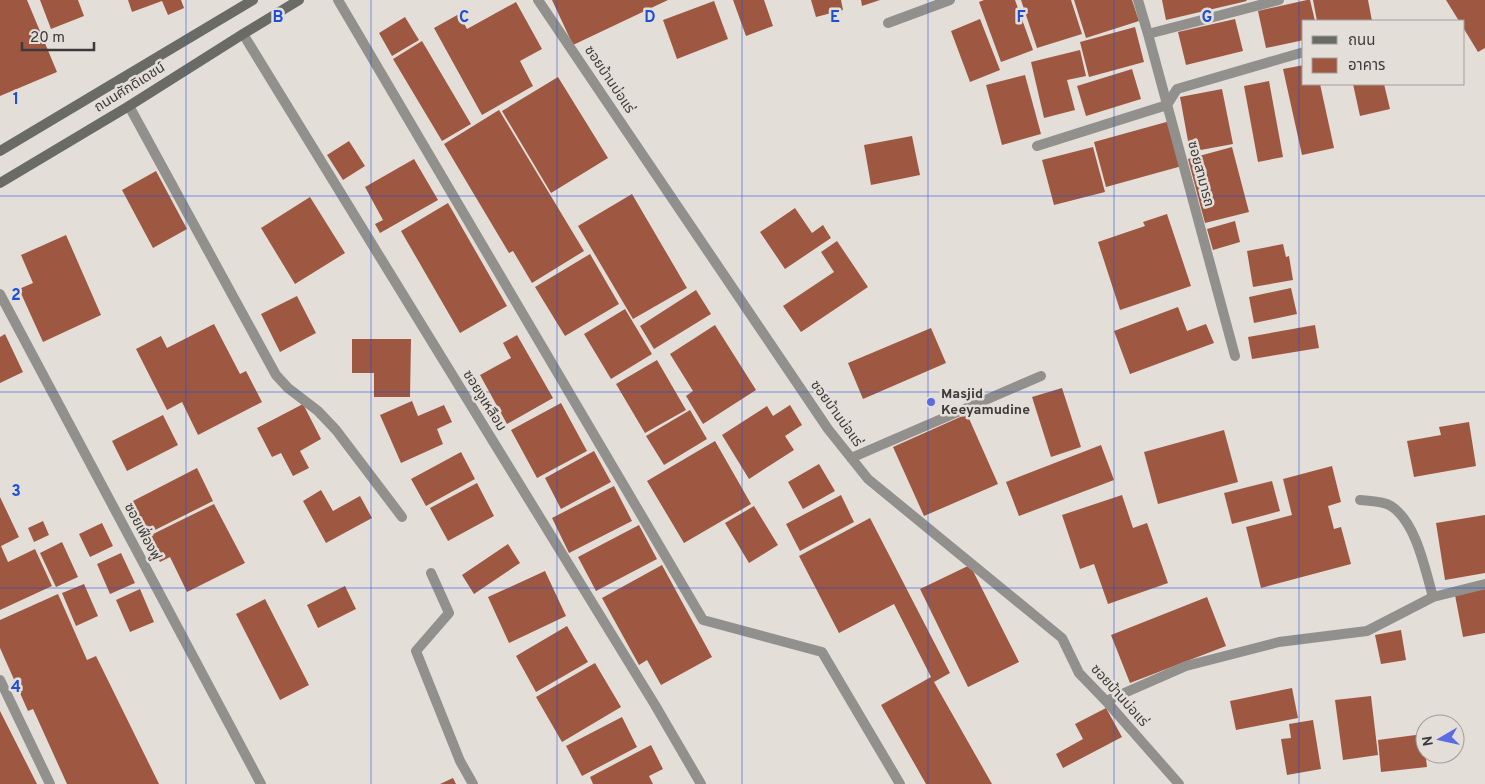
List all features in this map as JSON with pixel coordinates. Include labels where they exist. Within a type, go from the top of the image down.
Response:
[{"type":"main road","points":[[0,151],[253,0]]},
{"type":"main road","name":"ถนนศักดิเดชน์","points":[[0,183],[129,106],[299,0]]},
{"type":"street","points":[[338,0],[703,620],[822,652],[900,784]]},
{"type":"street","name":"ซอยบ้านบ่อแร่","points":[[538,0],[828,429],[868,480],[1062,638],[1079,673],[1179,784]]},
{"type":"street","points":[[888,23],[950,0]]},
{"type":"street","name":"ซอยสามารถ","points":[[1138,0],[1235,356]]},
{"type":"street","points":[[1148,34],[1279,0]]},
{"type":"street","name":"ซอยงูเหลือม","points":[[242,34],[655,705],[701,784]]},
{"type":"street","points":[[1037,146],[1167,105],[1177,89],[1302,53]]},
{"type":"street","points":[[129,106],[276,375],[288,388],[318,411],[336,430],[402,517]]},
{"type":"street","name":"ซอยเฟื่องฟู","points":[[0,294],[261,784]]},
{"type":"street","points":[[851,458],[1041,376]]},
{"type":"street","points":[[1360,500],[1389,505],[1400,514],[1418,543],[1433,596]]},
{"type":"street","points":[[432,573],[449,613],[416,651],[460,761],[473,784]]},
{"type":"street","points":[[1106,701],[1196,663],[1279,642],[1367,631],[1433,596],[1485,584]]},
{"type":"street","points":[[0,680],[50,784]]},
{"type":"building","points":[[0,0],[27,0],[57,72],[0,96]]},
{"type":"building","points":[[40,0],[78,0],[84,16],[51,29]]},
{"type":"building","points":[[128,0],[181,0],[184,8],[168,15],[162,1],[132,12]]},
{"type":"building","points":[[552,0],[668,0],[573,45]]},
{"type":"building","points":[[733,0],[764,0],[773,26],[746,36]]},
{"type":"building","points":[[811,0],[841,0],[843,10],[816,17]]},
{"type":"building","points":[[861,0],[880,0],[862,6]]},
{"type":"building","points":[[984,0],[1015,0],[1033,50],[1001,62],[979,2]]},
{"type":"building","points":[[1021,0],[1071,0],[1082,34],[1037,48]]},
{"type":"building","points":[[1074,0],[1132,0],[1139,21],[1086,38]]},
{"type":"building","points":[[1162,0],[1246,0],[1247,1],[1166,20]]},
{"type":"building","points":[[1310,0],[1315,20],[1302,20],[1302,40],[1266,48],[1258,11]]},
{"type":"building","points":[[1313,0],[1368,0],[1372,20],[1317,20]]},
{"type":"building","points":[[1446,0],[1485,0],[1485,48],[1478,52],[1465,31],[1465,20],[1458,20]]},
{"type":"building","points":[[714,1],[728,39],[677,59],[663,20]]},
{"type":"building","points":[[516,2],[542,49],[520,61],[533,86],[482,115],[434,28],[459,14],[467,29]]},
{"type":"building","points":[[405,17],[419,40],[392,56],[379,33]]},
{"type":"building","points":[[980,19],[1000,70],[970,82],[951,31]]},
{"type":"building","points":[[1235,19],[1243,51],[1186,65],[1178,32]]},
{"type":"building","points":[[1135,27],[1144,62],[1089,77],[1080,42]]},
{"type":"building","points":[[422,41],[471,124],[442,141],[393,59]]},
{"type":"building","points":[[1080,50],[1086,76],[1067,80],[1075,110],[1044,118],[1031,62]]},
{"type":"building","points":[[1302,65],[1302,85],[1320,85],[1334,148],[1302,155],[1283,69]]},
{"type":"building","points":[[1132,69],[1141,99],[1086,116],[1077,86]]},
{"type":"building","points":[[1025,75],[1041,134],[1002,145],[986,85]]},
{"type":"building","points":[[558,77],[608,158],[551,193],[502,111]]},
{"type":"building","points":[[1269,81],[1283,157],[1258,162],[1244,86]]},
{"type":"building","points":[[1353,85],[1384,85],[1390,109],[1360,116]]},
{"type":"building","points":[[1222,89],[1233,144],[1190,152],[1180,97]]},
{"type":"building","points":[[499,110],[584,251],[532,283],[513,251],[509,253],[444,144]]},
{"type":"building","points":[[1170,121],[1182,166],[1106,187],[1094,142]]},
{"type":"building","points":[[912,136],[920,175],[871,185],[864,145]]},
{"type":"building","points":[[349,141],[365,166],[343,180],[327,155]]},
{"type":"building","points":[[1093,147],[1105,192],[1054,205],[1042,160]]},
{"type":"building","points":[[1232,147],[1249,212],[1205,223],[1188,159]]},
{"type":"building","points":[[414,159],[438,200],[380,233],[375,224],[383,220],[365,187]]},
{"type":"building","points":[[156,171],[187,229],[153,248],[122,190]]},
{"type":"building","points":[[632,194],[687,288],[633,319],[578,226]]},
{"type":"building","points":[[310,197],[345,253],[295,284],[261,228]]},
{"type":"building","points":[[448,203],[507,306],[460,333],[401,231]]},
{"type":"building","points":[[795,208],[812,233],[823,225],[831,238],[785,269],[760,232]]},
{"type":"building","points":[[1167,214],[1191,286],[1120,310],[1098,242],[1145,226],[1143,222]]},
{"type":"building","points":[[1235,221],[1240,242],[1213,250],[1207,229]]},
{"type":"building","points":[[66,235],[101,315],[43,342],[19,289],[33,283],[21,255]]},
{"type":"building","points":[[837,241],[868,287],[801,332],[783,306],[834,272],[821,252]]},
{"type":"building","points":[[1283,244],[1286,257],[1289,256],[1293,280],[1253,287],[1247,251]]},
{"type":"building","points":[[590,254],[619,304],[565,336],[535,287]]},
{"type":"building","points":[[1291,288],[1297,314],[1254,323],[1249,297]]},
{"type":"building","points":[[696,290],[711,314],[654,349],[640,326]]},
{"type":"building","points":[[297,296],[316,333],[280,352],[261,314]]},
{"type":"building","points":[[1178,307],[1187,331],[1206,324],[1214,343],[1130,374],[1114,331]]},
{"type":"building","points":[[625,309],[652,354],[611,379],[584,334]]},
{"type":"building","points":[[214,324],[240,374],[246,371],[262,402],[198,435],[182,402],[167,410],[136,349],[161,336],[167,348]]},
{"type":"building","points":[[715,325],[756,390],[703,424],[686,396],[693,391],[670,354]]},
{"type":"building","points":[[1315,325],[1319,348],[1252,359],[1248,337]]},
{"type":"building","points":[[931,328],[946,363],[863,399],[848,363]]},
{"type":"building","points":[[5,334],[23,372],[0,383],[0,337]]},
{"type":"building","points":[[517,335],[553,398],[507,424],[480,375],[511,358],[503,343]]},
{"type":"building","points":[[352,339],[411,339],[410,397],[374,397],[374,373],[352,373]]},
{"type":"building","points":[[657,360],[686,410],[645,433],[616,384]]},
{"type":"building","points":[[1062,388],[1081,447],[1051,457],[1032,397]]},
{"type":"building","points":[[412,401],[418,416],[444,405],[452,422],[437,429],[443,444],[401,463],[380,415]]},
{"type":"building","points":[[561,403],[587,451],[537,478],[511,430]]},
{"type":"building","points":[[303,404],[321,439],[300,451],[309,468],[293,476],[281,453],[272,457],[257,428]]},
{"type":"building","points":[[790,405],[802,425],[785,436],[794,450],[749,479],[722,435],[767,406],[773,416]]},
{"type":"building","points":[[690,410],[707,439],[664,465],[646,436]]},
{"type":"building","points":[[967,414],[998,484],[924,516],[893,447]]},
{"type":"building","points":[[163,415],[178,445],[127,471],[112,441]]},
{"type":"building","points":[[1469,422],[1476,466],[1414,477],[1407,441],[1441,435],[1439,427]]},
{"type":"building","points":[[1224,430],[1238,482],[1158,504],[1144,452]]},
{"type":"building","points":[[715,441],[751,504],[684,543],[647,481]]},
{"type":"building","points":[[1101,445],[1114,480],[1019,516],[1006,482]]},
{"type":"building","points":[[594,451],[611,482],[561,509],[545,478]]},
{"type":"building","points":[[461,452],[475,479],[426,506],[411,479]]},
{"type":"building","points":[[819,464],[835,491],[803,509],[788,482]]},
{"type":"building","points":[[1332,466],[1341,502],[1328,506],[1334,529],[1341,527],[1351,564],[1261,588],[1246,527],[1292,515],[1283,479]]},
{"type":"building","points":[[197,468],[213,501],[147,534],[131,502]]},
{"type":"building","points":[[1272,481],[1280,511],[1232,524],[1224,493]]},
{"type":"building","points":[[477,483],[494,516],[448,541],[430,508]]},
{"type":"building","points":[[614,486],[632,521],[569,553],[552,518]]},
{"type":"building","points":[[321,490],[333,511],[360,496],[372,518],[326,543],[303,501]]},
{"type":"building","points":[[841,495],[854,522],[800,551],[786,524]]},
{"type":"building","points":[[1122,495],[1133,528],[1147,523],[1168,583],[1108,604],[1094,564],[1080,569],[1062,515]]},
{"type":"building","points":[[0,497],[19,537],[1,546],[8,562],[35,549],[52,586],[0,610]]},
{"type":"building","points":[[214,504],[245,563],[187,592],[170,557],[160,562],[147,537]]},
{"type":"building","points":[[754,506],[778,545],[749,563],[725,523]]},
{"type":"building","points":[[1485,515],[1485,573],[1445,580],[1436,523]]},
{"type":"building","points":[[870,518],[950,673],[934,682],[992,784],[926,784],[881,705],[931,677],[894,604],[839,633],[799,556]]},
{"type":"building","points":[[43,521],[49,535],[34,542],[28,528]]},
{"type":"building","points":[[102,523],[113,546],[90,557],[79,534]]},
{"type":"building","points":[[639,525],[657,559],[596,591],[578,557]]},
{"type":"building","points":[[62,542],[78,577],[56,587],[40,553]]},
{"type":"building","points":[[508,544],[520,563],[474,594],[462,575]]},
{"type":"building","points":[[121,553],[135,583],[110,594],[97,564]]},
{"type":"building","points":[[662,565],[712,657],[661,685],[647,660],[639,665],[602,598]]},
{"type":"building","points":[[970,565],[1019,662],[968,687],[920,589]]},
{"type":"building","points":[[545,571],[566,616],[509,643],[488,597]]},
{"type":"building","points":[[84,584],[98,616],[76,626],[62,593]]},
{"type":"building","points":[[345,586],[356,609],[318,628],[307,605]]},
{"type":"building","points":[[140,589],[154,622],[130,632],[116,600]]},
{"type":"building","points":[[1485,589],[1485,633],[1463,637],[1455,595]]},
{"type":"building","points":[[58,594],[87,660],[96,656],[159,784],[67,784],[33,709],[28,711],[0,648],[0,620]]},
{"type":"building","points":[[1207,597],[1226,646],[1130,683],[1111,635]]},
{"type":"building","points":[[265,599],[309,685],[280,700],[236,614]]},
{"type":"building","points":[[567,626],[588,662],[536,692],[516,656]]},
{"type":"building","points":[[1401,630],[1406,660],[1381,664],[1375,635]]},
{"type":"building","points":[[595,663],[621,707],[562,742],[536,697]]},
{"type":"building","points":[[1292,688],[1298,718],[1236,730],[1230,701]]},
{"type":"building","points":[[1371,696],[1378,755],[1343,760],[1335,700]]},
{"type":"building","points":[[1106,708],[1122,737],[1063,768],[1056,754],[1083,739],[1075,724]]},
{"type":"building","points":[[0,711],[37,784],[0,784]]},
{"type":"building","points":[[622,717],[637,747],[582,776],[566,746]]},
{"type":"building","points":[[1313,720],[1321,769],[1287,775],[1281,739],[1291,738],[1289,724]]},
{"type":"building","points":[[1415,735],[1415,764],[1427,764],[1427,767],[1381,772],[1378,740]]},
{"type":"building","points":[[651,745],[663,769],[649,776],[653,784],[593,784],[590,777]]},
{"type":"building","points":[[453,778],[456,784],[440,784]]},
{"type":"place","name":"Masjid Keeyamudine","points":[[931,402]]}]
